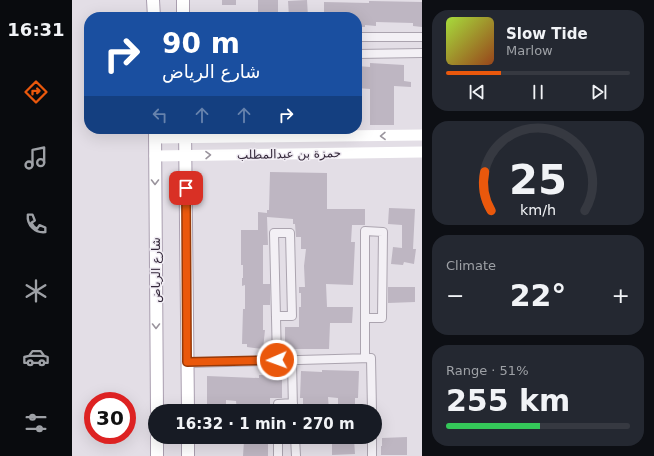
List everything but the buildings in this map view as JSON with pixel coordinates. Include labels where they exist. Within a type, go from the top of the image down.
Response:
[{"type":"main road","points":[[154,0],[154,12]]},
{"type":"main road","points":[[183,0],[183,12]]},
{"type":"main road","name":"شارع الرياض","points":[[155,134],[157,404]]},
{"type":"main road","points":[[185,134],[188,404]]},
{"type":"main road","points":[[157,444],[157,456]]},
{"type":"main road","points":[[188,444],[188,456]]},
{"type":"street","points":[[362,36],[422,37]]},
{"type":"street","points":[[362,54],[422,53]]},
{"type":"street","name":"حمزة بن عبدالمطلب","points":[[304,134],[422,135]]},
{"type":"street","name":"حمزة بن عبدالمطلب","points":[[155,156],[422,152]]},
{"type":"street","points":[[365,318],[382,318],[383,232],[365,231],[365,318],[365,358]]},
{"type":"street","points":[[276,316],[292,316],[290,233],[274,233],[277,360]]},
{"type":"street","points":[[187,362],[371,358],[372,404]]},
{"type":"street","points":[[292,360],[293,404]]},
{"type":"street","points":[[278,444],[278,456]]},
{"type":"street","points":[[295,444],[296,456]]},
{"type":"street","points":[[372,444],[372,456]]},
{"type":"route","points":[[186,188],[187,362],[277,360]]}]
